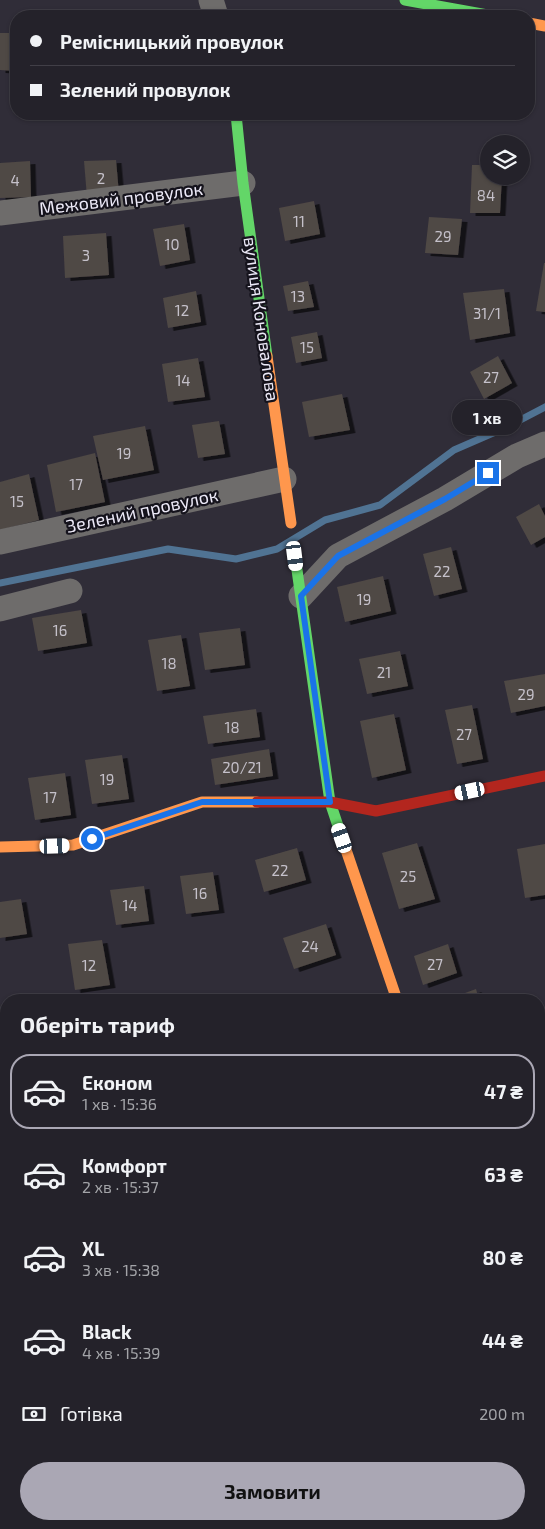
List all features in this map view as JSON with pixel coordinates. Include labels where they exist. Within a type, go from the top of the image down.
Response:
[{"type":"street","points":[[404,0],[460,10]]},
{"type":"street","name":"вулиця Коновалова","points":[[237,120],[242,183],[291,523]]},
{"type":"street","name":"Межовий провулок","points":[[0,213],[242,183]]},
{"type":"street","points":[[301,596],[338,556],[445,499],[517,456],[545,444]]},
{"type":"street","name":"Зелений провулок","points":[[0,542],[284,479]]},
{"type":"street","points":[[295,556],[330,802],[395,994]]},
{"type":"street","points":[[0,609],[70,591]]},
{"type":"street","points":[[0,847],[73,845],[202,802],[330,802],[376,811],[545,776]]},
{"type":"building","points":[[0,33],[10,33],[10,71],[0,70]]},
{"type":"building","points":[[116,160],[119,194],[87,197],[84,161]]},
{"type":"building","points":[[30,161],[31,197],[0,198],[0,163]]},
{"type":"building","points":[[472,165],[480,165],[480,185],[502,185],[500,213],[470,213]]},
{"type":"building","points":[[314,201],[320,234],[285,241],[279,208]]},
{"type":"building","points":[[429,217],[462,219],[458,255],[425,253]]},
{"type":"building","points":[[184,224],[190,260],[160,266],[153,229]]},
{"type":"building","points":[[106,233],[109,275],[65,278],[63,236]]},
{"type":"building","points":[[545,263],[545,312],[536,311]]},
{"type":"building","points":[[308,281],[314,307],[288,311],[283,286]]},
{"type":"building","points":[[504,289],[510,333],[470,340],[463,293]]},
{"type":"building","points":[[196,291],[201,322],[168,328],[163,298]]},
{"type":"building","points":[[317,332],[322,358],[296,363],[291,337]]},
{"type":"building","points":[[498,356],[512,383],[484,399],[470,372]]},
{"type":"building","points":[[198,358],[205,397],[168,402],[162,364]]},
{"type":"building","points":[[342,394],[350,430],[309,437],[302,402]]},
{"type":"building","points":[[219,421],[225,454],[198,458],[192,425]]},
{"type":"building","points":[[145,426],[154,470],[103,480],[93,436]]},
{"type":"building","points":[[95,453],[105,502],[56,512],[47,465]]},
{"type":"building","points":[[29,474],[39,520],[0,530],[0,482]]},
{"type":"building","points":[[539,504],[545,516],[545,537],[531,545],[516,517]]},
{"type":"building","points":[[451,547],[462,589],[434,596],[423,554]]},
{"type":"building","points":[[383,576],[391,611],[345,622],[337,587]]},
{"type":"building","points":[[81,610],[87,643],[38,651],[32,618]]},
{"type":"building","points":[[240,628],[245,665],[205,670],[199,633]]},
{"type":"building","points":[[181,635],[190,686],[157,691],[148,640]]},
{"type":"building","points":[[400,651],[408,686],[367,694],[359,659]]},
{"type":"building","points":[[545,674],[545,706],[511,713],[504,681]]},
{"type":"building","points":[[472,705],[483,759],[457,764],[445,710]]},
{"type":"building","points":[[256,709],[260,737],[208,744],[203,716]]},
{"type":"building","points":[[394,714],[406,770],[372,778],[360,721]]},
{"type":"building","points":[[269,749],[273,776],[215,785],[211,759]]},
{"type":"building","points":[[122,755],[129,799],[92,804],[85,760]]},
{"type":"building","points":[[65,773],[71,815],[35,820],[28,778]]},
{"type":"building","points":[[417,843],[435,899],[399,909],[382,853]]},
{"type":"building","points":[[545,844],[545,895],[525,898],[517,849]]},
{"type":"building","points":[[297,848],[306,880],[264,892],[255,860]]},
{"type":"building","points":[[213,872],[219,910],[186,914],[180,876]]},
{"type":"building","points":[[144,886],[149,921],[116,925],[110,890]]},
{"type":"building","points":[[21,899],[27,934],[0,938],[0,902]]},
{"type":"building","points":[[326,924],[336,955],[294,969],[283,938]]},
{"type":"building","points":[[102,940],[110,985],[75,990],[68,944]]},
{"type":"building","points":[[448,944],[457,973],[423,985],[414,956]]},
{"type":"building","points":[[476,989],[477,994],[462,994]]},
{"type":"waterway","points":[[0,583],[168,549],[236,559],[277,549],[325,520],[380,505],[454,450],[507,427],[545,407]]},
{"type":"traffic: fast","points":[[405,0],[460,10]]},
{"type":"traffic: fast","points":[[237,120],[243,183],[267,356]]},
{"type":"traffic: fast","points":[[295,556],[330,802],[342,838]]},
{"type":"traffic: slow","points":[[535,24],[545,26]]},
{"type":"traffic: slow","points":[[267,356],[291,523]]},
{"type":"traffic: slow","points":[[0,847],[73,845],[202,802],[257,802]]},
{"type":"traffic: slow","points":[[342,838],[395,994]]},
{"type":"traffic: jam","points":[[257,802],[330,802],[376,811],[545,776]]},
{"type":"route","points":[[92,839],[202,802],[330,802],[301,596],[338,556],[445,499],[488,473]]}]
